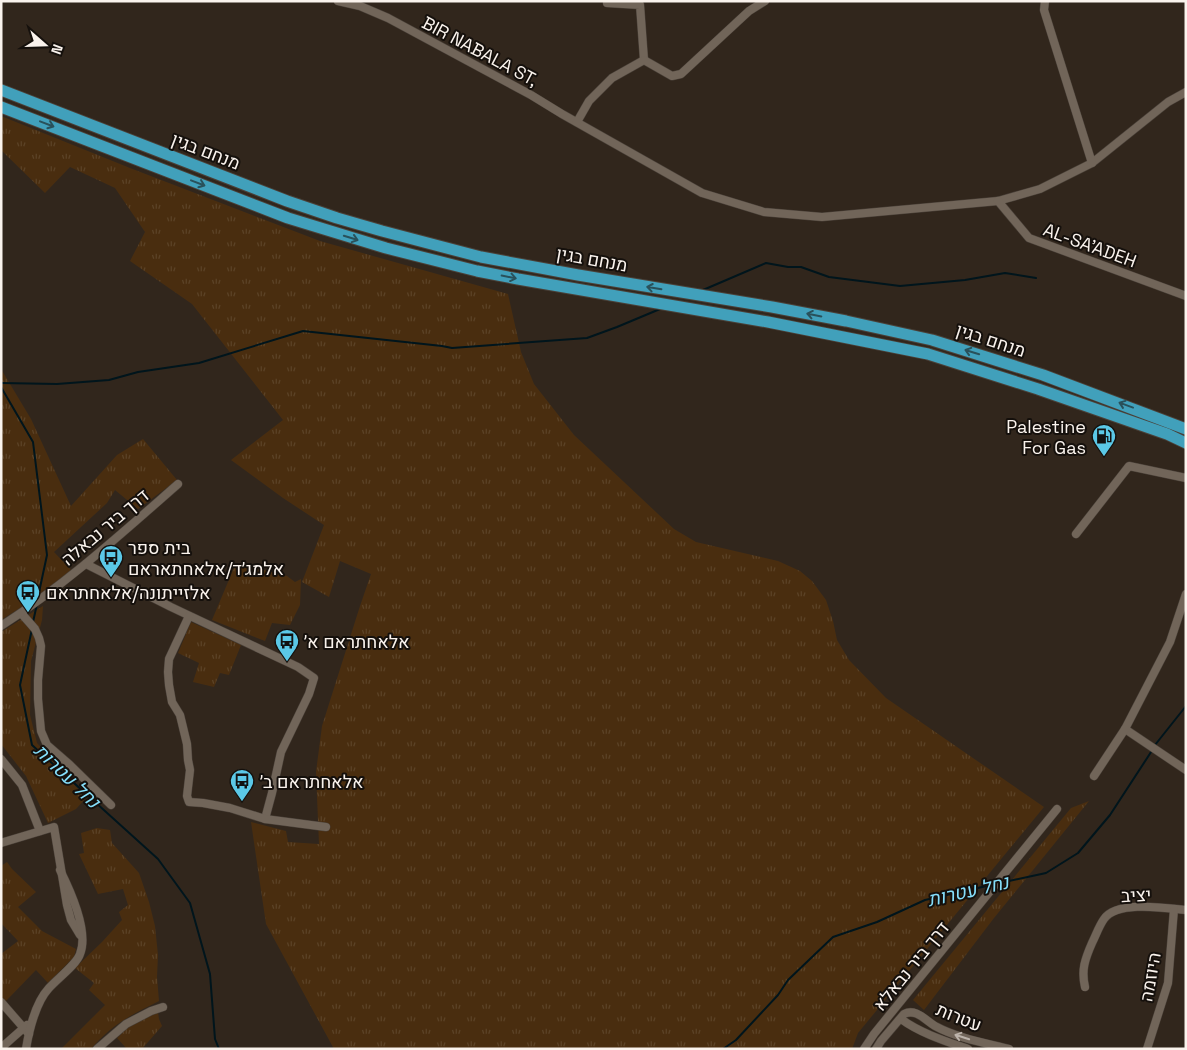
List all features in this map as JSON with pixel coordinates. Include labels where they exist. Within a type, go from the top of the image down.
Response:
[{"type":"highway","name":"מנחם בגין","points":[[1,90],[287,201],[382,231],[481,257],[772,307],[932,340],[1043,375],[1186,429]]},
{"type":"highway","name":"מנחם בגין","points":[[1,107],[288,218],[386,248],[477,271],[768,322],[928,354],[1038,389],[1167,434],[1186,443]]},
{"type":"street","name":"BIR NABALA ST,","points":[[338,1],[361,4],[388,18],[531,95],[702,192],[764,212],[822,217],[998,201],[1040,189],[1092,163],[1168,102],[1186,92]]},
{"type":"street","points":[[644,60],[672,76],[682,74],[749,11],[766,1]]},
{"type":"street","points":[[1045,1],[1044,10],[1092,163]]},
{"type":"street","points":[[607,3],[640,5],[644,60]]},
{"type":"street","points":[[577,122],[589,101],[612,78],[644,60]]},
{"type":"street","name":"AL-SA'ADEH","points":[[998,201],[1029,238],[1186,296]]},
{"type":"street","points":[[1076,534],[1129,466],[1186,478]]},
{"type":"street","name":"דרך ביר נבאלה","points":[[1,626],[86,564],[178,484]]},
{"type":"street","points":[[86,564],[189,616],[298,667],[314,678],[309,694],[281,752],[265,819]]},
{"type":"street","points":[[1094,776],[1125,729],[1170,642],[1186,594]]},
{"type":"street","points":[[21,613],[35,629],[41,646],[38,699],[41,731],[46,744],[111,806]]},
{"type":"street","points":[[189,616],[169,659],[168,672],[172,702],[180,716],[187,744],[190,770],[187,796],[189,802],[230,808],[265,819],[326,827]]},
{"type":"street","points":[[1125,729],[1186,770]]},
{"type":"street","points":[[1,759],[22,784],[40,831]]},
{"type":"street","name":"דרך ביר נבאלא","points":[[864,1049],[874,1034],[1057,809]]},
{"type":"street","points":[[1,843],[54,827],[64,892],[71,920],[82,939],[80,955],[48,989],[42,999],[33,1021],[26,1049]]},
{"type":"street","name":"יציב","points":[[1085,988],[1083,978],[1084,967],[1090,947],[1108,914],[1116,909],[1129,907],[1186,910]]},
{"type":"street","name":"היוזמה","points":[[1147,1049],[1168,983],[1174,909]]},
{"type":"street","points":[[1,1002],[29,1034]]},
{"type":"street","points":[[97,1049],[126,1024],[163,1007]]},
{"type":"street","name":"עטרות","points":[[968,1049],[910,1026],[901,1018],[904,1014],[913,1012],[949,1032],[978,1042],[1010,1049]]},
{"type":"street","points":[[876,1049],[901,1018]]},
{"type":"street","points":[[1,1048],[33,1021]]},
{"type":"green space","points":[[1,116],[320,241],[508,294],[521,352],[534,384],[574,435],[674,529],[696,542],[778,561],[800,571],[812,581],[826,600],[837,640],[849,660],[886,698],[1044,807],[858,1033],[852,1049],[334,1049],[266,924],[251,822],[286,831],[288,842],[319,844],[316,772],[322,726],[371,574],[340,561],[329,597],[302,582],[324,525],[231,460],[283,420],[192,304],[130,261],[145,232],[115,188],[70,167],[45,193],[1,150]]},
{"type":"green space","points":[[1,369],[31,419],[71,506],[117,455],[143,439],[177,480],[138,509],[115,490],[107,503],[54,552],[72,571],[46,592],[1,620]]},
{"type":"green space","points":[[236,563],[287,576],[295,582],[301,579],[300,605],[290,625],[272,623],[265,641],[212,620]]},
{"type":"green space","points":[[43,606],[42,620],[31,661],[30,715],[37,743],[86,798],[76,809],[48,823],[26,776],[1,744],[1,632]]},
{"type":"green space","points":[[191,622],[241,645],[229,675],[220,673],[214,687],[193,682],[199,663],[178,653]]},
{"type":"green space","points":[[1089,801],[994,918],[924,1010],[913,1000],[1071,808]]},
{"type":"green space","points":[[97,828],[110,830],[112,843],[139,873],[155,926],[159,1001],[114,1027],[91,1049],[61,1049],[105,1005],[89,990],[94,983],[75,968],[122,920],[119,912],[128,905],[123,889],[98,894],[79,854],[84,853],[81,833]]},
{"type":"green space","points":[[7,862],[36,892],[18,907],[42,931],[76,949],[74,957],[48,983],[36,970],[5,1002],[1,997],[1,954],[18,941],[1,923],[1,866]]},
{"type":"green space","points":[[158,1012],[162,1026],[142,1049],[127,1049],[117,1038],[127,1028]]},
{"type":"waterway","points":[[703,290],[766,263],[801,267],[829,277],[900,286],[965,280],[1005,273],[1036,278]]},
{"type":"waterway","points":[[1,383],[57,384],[109,380],[138,372],[199,363],[303,331],[452,348],[587,338],[660,309]]},
{"type":"waterway","name":"נחל עטרות","points":[[1,387],[33,442],[47,555],[38,597]]},
{"type":"waterway","name":"נחל עטרות","points":[[33,622],[37,604]]},
{"type":"waterway","name":"נחל עטרות","points":[[32,629],[20,685],[32,745],[158,859],[190,903],[210,974],[215,1039],[219,1049]]},
{"type":"waterway","name":"נחל עטרות","points":[[1155,745],[1186,706]]},
{"type":"waterway","name":"נחל עטרות","points":[[1000,883],[1046,873],[1078,853],[1110,815],[1153,749]]},
{"type":"waterway","name":"נחל עטרות","points":[[723,1049],[736,1040],[778,995],[788,980],[833,937],[877,922],[925,900],[991,885]]},
{"type":"place","name":"Palestine For Gas","points":[[1104,457]]},
{"type":"place","name":"בית ספר אלמג׳ד/אלאחתאראם","points":[[111,578]]},
{"type":"place","name":"אלזייתונה/אלאחתראם","points":[[28,613]]},
{"type":"place","name":"אלאחתראם א׳","points":[[287,662]]},
{"type":"place","name":"אלאחתראם ב׳","points":[[242,802]]}]
